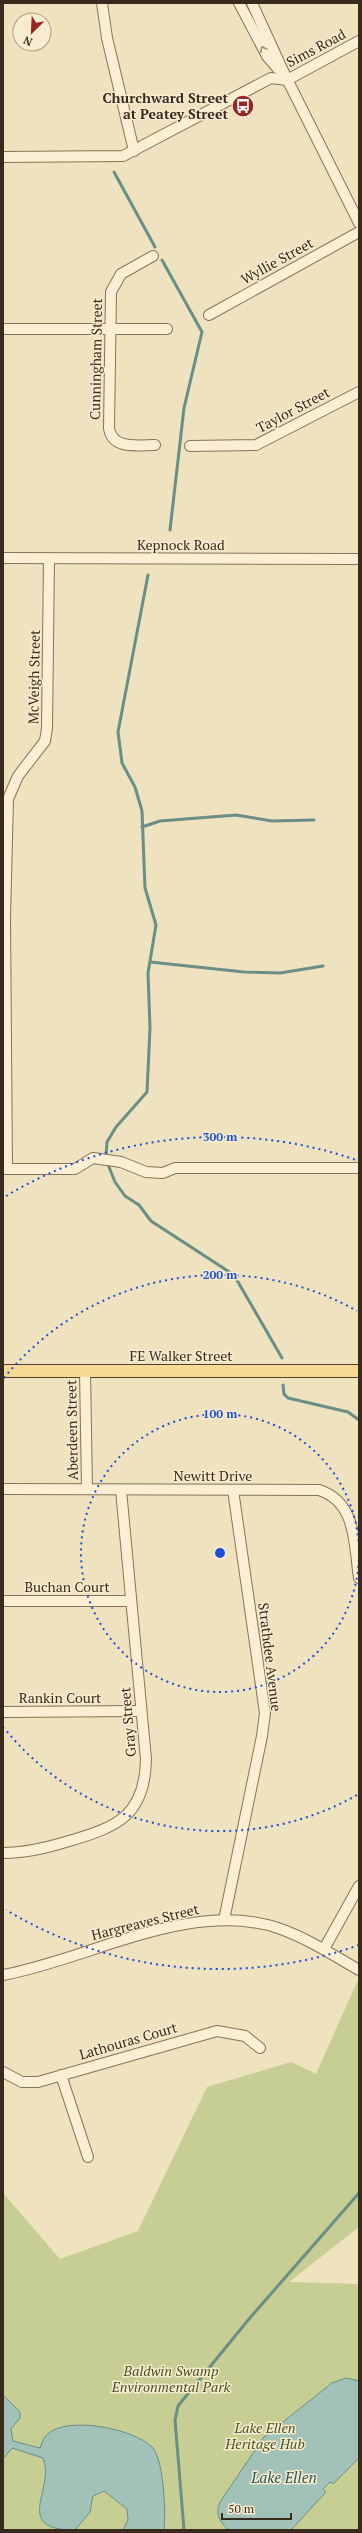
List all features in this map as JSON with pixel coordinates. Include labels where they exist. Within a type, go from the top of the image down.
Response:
[{"type":"main road","name":"FE Walker Street","points":[[3,1371],[359,1371]]},
{"type":"street","points":[[102,3],[107,38],[134,151]]},
{"type":"street","points":[[239,3],[267,56],[287,80]]},
{"type":"street","points":[[252,3],[287,80],[359,223]]},
{"type":"street","name":"Sims Road","points":[[287,80],[359,41]]},
{"type":"street","points":[[3,157],[112,158],[134,151],[271,78],[287,80]]},
{"type":"street","name":"Wyllie Street","points":[[209,315],[359,232]]},
{"type":"street","name":"Cunningham Street","points":[[153,256],[121,274],[110,283],[109,428],[113,444],[155,445]]},
{"type":"street","points":[[3,328],[167,329]]},
{"type":"street","name":"Taylor Street","points":[[190,446],[256,445],[359,392]]},
{"type":"street","name":"Kepnock Road","points":[[3,558],[359,559]]},
{"type":"street","name":"McVeigh Street","points":[[5,1169],[4,918],[8,799],[18,776],[45,741],[48,728],[49,559]]},
{"type":"street","points":[[5,1169],[75,1168],[93,1158],[121,1162],[142,1172],[161,1173],[175,1168],[359,1168]]},
{"type":"street","name":"Aberdeen Street","points":[[86,1371],[87,1489]]},
{"type":"street","name":"Newitt Drive","points":[[3,1489],[319,1490],[337,1498],[349,1514],[359,1578]]},
{"type":"street","name":"Gray Street","points":[[3,1853],[38,1850],[96,1833],[117,1824],[126,1816],[140,1795],[146,1772],[121,1490]]},
{"type":"street","name":"Strathdee Avenue","points":[[224,1920],[262,1736],[265,1713],[233,1490]]},
{"type":"street","name":"Buchan Court","points":[[3,1601],[131,1601]]},
{"type":"street","name":"Rankin Court","points":[[3,1712],[140,1711]]},
{"type":"street","points":[[324,1949],[359,1886]]},
{"type":"street","name":"Hargreaves Street","points":[[3,1975],[185,1923],[224,1920],[277,1928],[324,1949],[359,1970]]},
{"type":"street","name":"Lathouras Court","points":[[3,2072],[15,2080],[30,2083],[217,2031],[245,2036],[260,2048]]},
{"type":"street","points":[[61,2075],[88,2157]]},
{"type":"green space","name":"Baldwin Swamp Environmental Park","points":[[357,1982],[359,1983],[359,2227],[289,2282],[358,2284],[359,2530],[3,2530],[3,2193],[60,2259],[138,2231],[207,2087],[291,2062],[316,2074]]},
{"type":"water","name":"Lake Ellen","points":[[346,2378],[359,2381],[359,2458],[333,2484],[330,2482],[323,2489],[326,2492],[291,2530],[228,2530],[219,2517],[218,2510],[220,2502],[264,2437],[332,2383]]},
{"type":"water","points":[[3,2395],[20,2412],[20,2418],[11,2429],[13,2441],[40,2448],[47,2434],[59,2428],[71,2425],[86,2425],[117,2430],[131,2435],[152,2447],[156,2453],[162,2474],[165,2512],[164,2530],[123,2530],[128,2520],[127,2509],[104,2491],[93,2496],[90,2512],[75,2530],[56,2528],[45,2523],[40,2515],[45,2470],[43,2458],[12,2448],[3,2459]]},
{"type":"waterway","points":[[114,172],[155,247]]},
{"type":"waterway","points":[[162,260],[202,332],[184,408],[170,530]]},
{"type":"waterway","points":[[106,1156],[107,1142],[116,1127],[147,1092],[150,1028],[148,973],[156,925],[145,888],[142,811],[135,787],[122,763],[118,732],[148,575]]},
{"type":"waterway","points":[[142,827],[160,821],[236,815],[272,821],[314,820]]},
{"type":"waterway","points":[[150,962],[244,972],[280,973],[323,966]]},
{"type":"waterway","points":[[107,1162],[115,1182],[125,1196],[139,1205],[151,1221],[234,1275],[282,1358]]},
{"type":"waterway","points":[[283,1385],[284,1394],[288,1398],[348,1412],[359,1420]]},
{"type":"waterway","points":[[184,2530],[175,2420],[178,2406],[249,2319],[359,2193]]},
{"type":"place","name":"Churchward Street at Peatey Street","points":[[243,106]]},
{"type":"park label","name":"Lake Ellen Heritage Hub","points":[[265,2436]]}]
